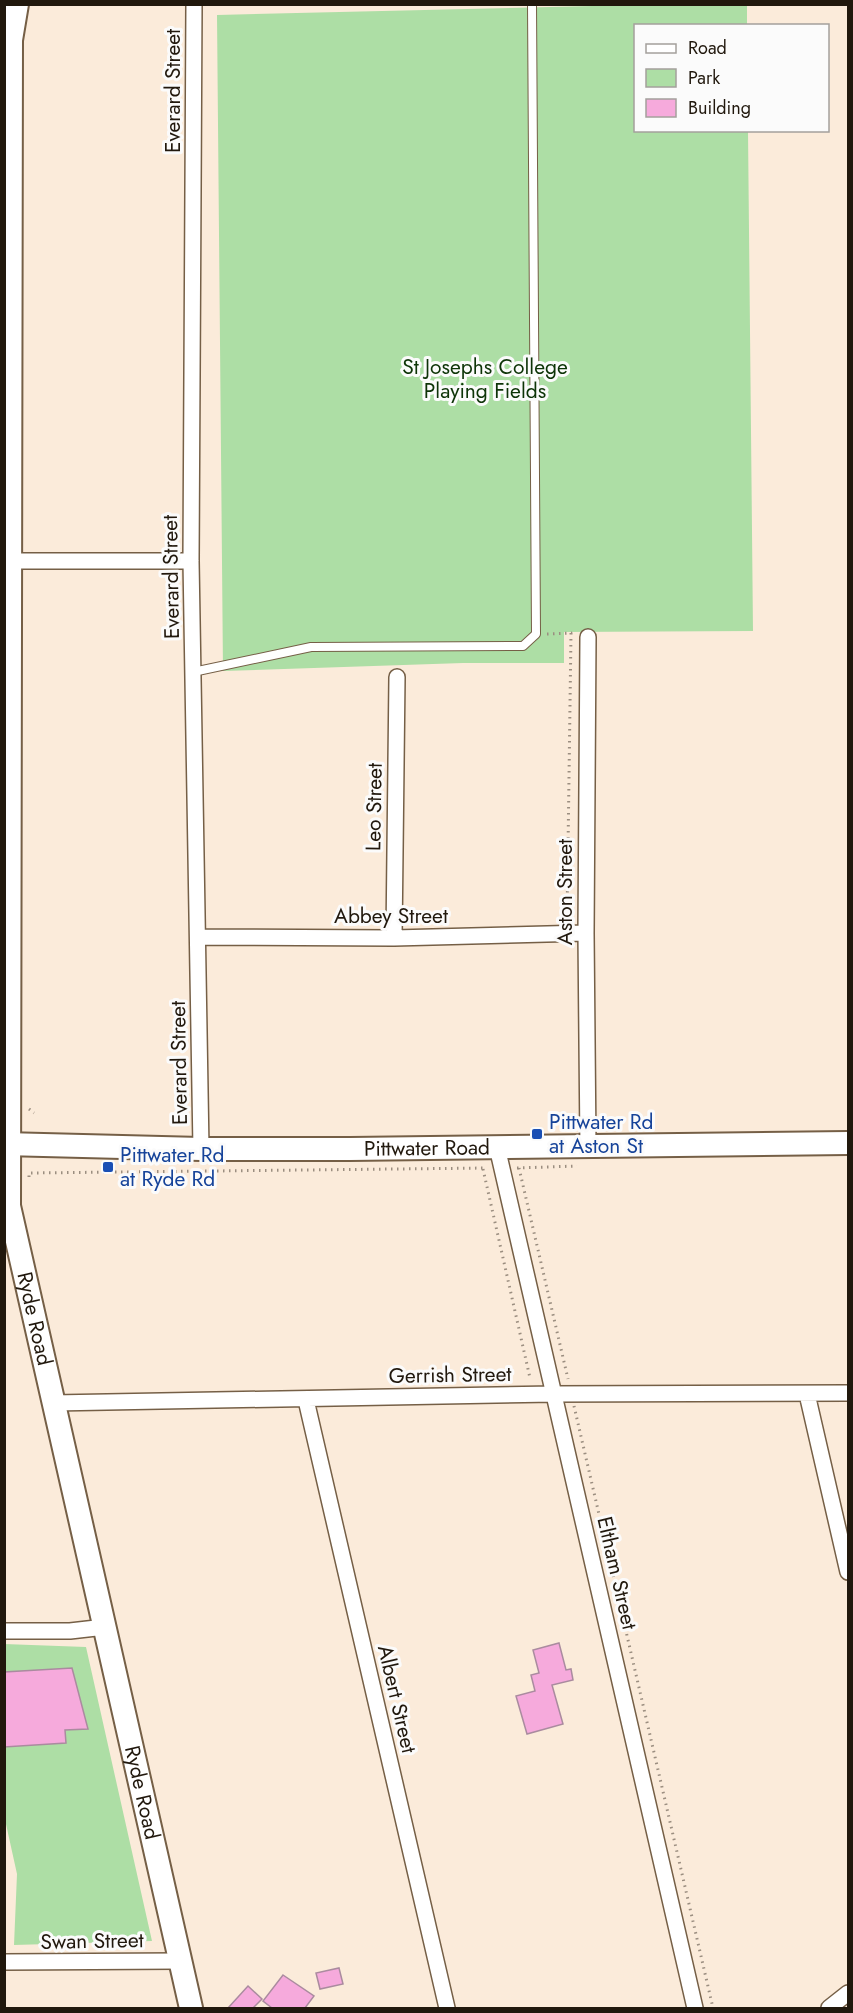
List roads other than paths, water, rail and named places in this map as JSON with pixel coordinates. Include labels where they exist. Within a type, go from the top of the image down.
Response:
[{"type":"main road","name":"Ryde Road","points":[[17,4],[11,40],[7,561],[7,1144],[9,1206],[191,2008]]},
{"type":"main road","name":"Pittwater Road","points":[[7,1144],[201,1149],[849,1143]]},
{"type":"street","name":"Everard Street","points":[[194,4],[191,561],[201,1149]]},
{"type":"street","points":[[7,561],[191,561]]},
{"type":"street","name":"Aston Street","points":[[588,637],[586,933],[588,1147]]},
{"type":"street","name":"Leo Street","points":[[394,938],[397,677]]},
{"type":"street","name":"Abbey Street","points":[[198,937],[394,938],[586,933]]},
{"type":"street","name":"Eltham Street","points":[[497,1147],[695,2008]]},
{"type":"street","name":"Gerrish Street","points":[[53,1403],[554,1394],[849,1393]]},
{"type":"street","points":[[807,1394],[849,1572]]},
{"type":"street","name":"Albert Street","points":[[306,1400],[447,2008]]},
{"type":"street","points":[[4,1631],[70,1631],[105,1627]]},
{"type":"street","name":"Swan Street","points":[[4,1962],[179,1961]]},
{"type":"street","points":[[829,2008],[849,1993]]},
{"type":"lane","points":[[193,672],[311,646],[524,645],[536,634],[532,4]]},
{"type":"place","name":"Pittwater Rd at Aston St","points":[[537,1134]]},
{"type":"place","name":"Pittwater Rd at Ryde Rd","points":[[108,1167]]},
{"type":"park label","name":"St Josephs College Playing Fields","points":[[485,379]]}]
